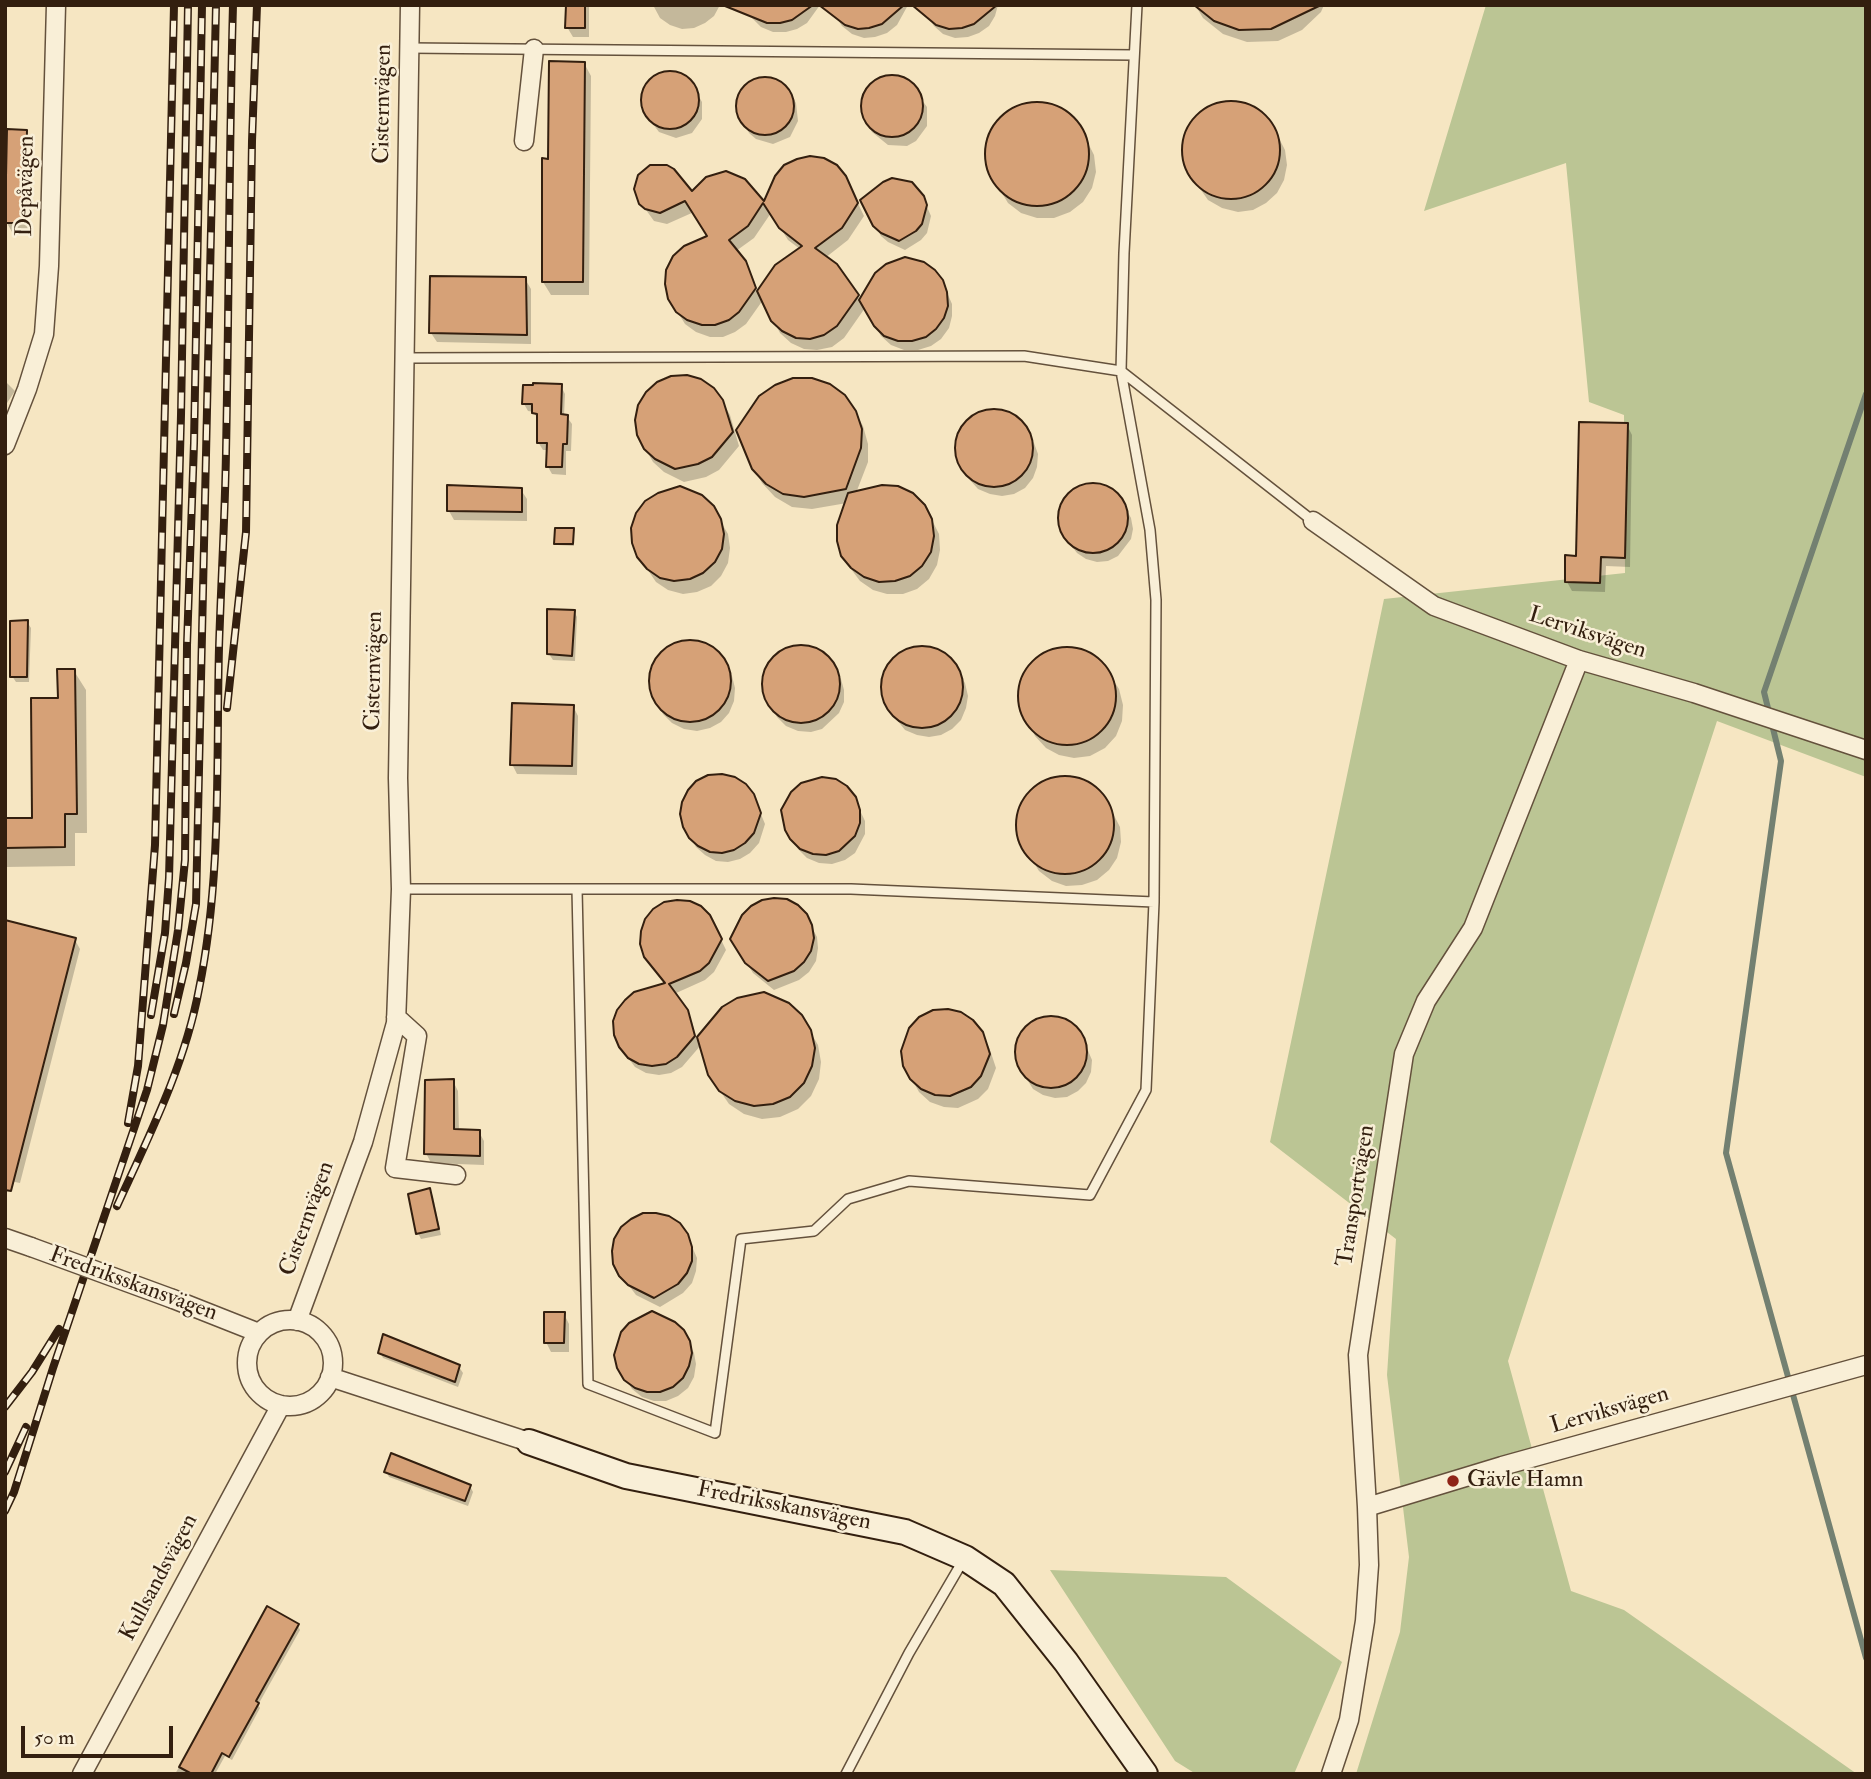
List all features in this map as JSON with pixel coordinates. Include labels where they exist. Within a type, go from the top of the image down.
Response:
[{"type":"main road","name":"Fredriksskansvägen","points":[[529,1442],[626,1476],[905,1532],[965,1558],[1004,1584],[1066,1662],[1145,1774]]},
{"type":"street","name":"Depåvägen","points":[[5,444],[27,390],[44,334],[49,266],[56,5]]},
{"type":"street","name":"Cisternvägen","points":[[297,1321],[363,1142],[396,1017],[401,889],[398,778],[410,5]]},
{"type":"street","points":[[524,141],[534,49]]},
{"type":"street","name":"Lerviksvägen","points":[[1313,521],[1434,606],[1579,660],[1695,693],[1866,750]]},
{"type":"street","name":"Transportvägen","points":[[1331,1774],[1349,1720],[1365,1621],[1369,1565],[1358,1356],[1404,1054],[1426,1001],[1473,928],[1579,660]]},
{"type":"street","points":[[396,1017],[417,1036],[395,1168],[456,1175]]},
{"type":"street","name":"Fredriksskansvägen","points":[[5,1238],[259,1333]]},
{"type":"street","points":[[283,1320],[297,1321],[311,1326],[323,1335],[333,1362],[331,1377],[325,1388],[305,1403],[281,1405],[258,1392],[247,1369],[247,1356],[259,1333],[270,1325],[283,1320]]},
{"type":"street","name":"Lerviksvägen","points":[[1367,1507],[1502,1466],[1866,1364]]},
{"type":"street","name":"Fredriksskansvägen","points":[[331,1377],[529,1442]]},
{"type":"street","name":"Kullsandsvägen","points":[[82,1774],[281,1405]]},
{"type":"lane","points":[[578,889],[588,1384],[715,1433],[741,1240],[814,1231],[848,1199],[909,1181],[1090,1195],[1146,1090],[1154,902],[1156,600],[1150,530],[1121,372],[1124,253],[1137,5]]},
{"type":"lane","points":[[410,48],[1134,55]]},
{"type":"lane","points":[[405,358],[1024,356],[1121,372],[1313,521]]},
{"type":"lane","points":[[401,889],[852,889],[1154,902]]},
{"type":"lane","points":[[846,1774],[909,1653],[965,1558]]},
{"type":"green space","points":[[1486,5],[1866,5],[1866,777],[1717,721],[1508,1361],[1571,1591],[1624,1610],[1857,1774],[1356,1774],[1400,1632],[1409,1557],[1387,1375],[1396,1239],[1270,1142],[1384,599],[1625,573],[1624,415],[1589,402],[1566,163],[1424,211]]},
{"type":"green space","points":[[1050,1570],[1226,1577],[1342,1662],[1294,1774],[1196,1774],[1175,1761]]},
{"type":"building","points":[[566,5],[585,5],[585,28],[565,28]]},
{"type":"building","points":[[813,5],[792,20],[780,23],[767,23],[725,6]]},
{"type":"building","points":[[819,5],[904,5],[882,24],[858,29],[845,25]]},
{"type":"building","points":[[912,5],[997,5],[974,24],[949,29],[936,25]]},
{"type":"building","points":[[1194,5],[1321,5],[1271,29],[1239,30],[1214,21]]},
{"type":"building","points":[[549,61],[585,62],[583,282],[542,282],[542,158],[548,159]]},
{"type":"building","points":[[670,71],[686,76],[694,84],[699,100],[694,116],[686,124],[670,129],[654,124],[646,116],[641,100],[646,84],[654,76]]},
{"type":"building","points":[[886,75],[898,75],[914,84],[921,94],[921,118],[914,128],[898,137],[886,137],[875,132],[866,123],[861,112],[861,100],[866,89],[875,80]]},
{"type":"building","points":[[765,77],[776,79],[789,90],[794,106],[792,117],[781,130],[765,135],[754,133],[741,122],[736,106],[738,95],[749,82]]},
{"type":"building","points":[[1231,101],[1250,105],[1266,115],[1276,131],[1280,150],[1276,169],[1266,185],[1250,195],[1231,199],[1212,195],[1196,185],[1186,169],[1182,150],[1186,131],[1196,115],[1212,105]]},
{"type":"building","points":[[1037,102],[1057,106],[1074,117],[1085,134],[1089,154],[1085,174],[1074,191],[1057,202],[1037,206],[1017,202],[1000,191],[989,174],[985,154],[989,134],[1000,117],[1017,106]]},
{"type":"building","points":[[7,129],[27,130],[25,223],[5,223]]},
{"type":"building","points":[[810,156],[824,158],[837,165],[846,176],[858,203],[842,228],[815,248],[837,264],[859,295],[837,326],[824,335],[810,339],[796,338],[771,321],[757,291],[775,265],[802,246],[779,228],[763,203],[748,226],[729,240],[746,261],[756,288],[739,312],[729,320],[715,325],[702,325],[687,320],[676,312],[668,299],[666,270],[673,256],[684,246],[707,236],[685,201],[660,213],[645,209],[639,204],[634,189],[638,175],[650,165],[667,165],[674,169],[692,191],[706,177],[726,171],[745,179],[764,201],[775,176],[784,165]]},
{"type":"building","points":[[892,178],[912,182],[924,196],[927,205],[922,224],[899,241],[873,226],[860,200]]},
{"type":"building","points":[[905,257],[924,262],[935,270],[943,280],[948,306],[944,318],[926,337],[898,341],[884,336],[874,326],[859,300],[875,273],[886,264]]},
{"type":"building","points":[[430,276],[526,277],[527,335],[429,333]]},
{"type":"building","points":[[687,375],[701,379],[714,388],[723,400],[733,432],[712,457],[698,464],[675,469],[655,459],[644,449],[637,435],[635,420],[638,405],[646,392],[657,382],[671,376]]},
{"type":"building","points":[[793,378],[812,378],[830,384],[845,395],[856,411],[862,429],[861,448],[846,489],[804,497],[783,494],[766,484],[752,469],[736,430],[759,396],[775,385]]},
{"type":"building","points":[[562,384],[561,414],[568,415],[567,444],[563,444],[562,467],[546,467],[547,443],[537,443],[537,414],[532,413],[532,404],[522,404],[523,385]]},
{"type":"building","points":[[994,409],[1009,412],[1026,426],[1033,448],[1030,463],[1016,480],[994,487],[979,484],[962,470],[955,448],[958,433],[972,416]]},
{"type":"building","points":[[1579,422],[1628,423],[1625,558],[1601,557],[1600,583],[1565,582],[1565,555],[1576,556]]},
{"type":"building","points":[[1093,483],[1112,489],[1122,499],[1128,518],[1122,537],[1112,547],[1093,553],[1074,547],[1064,537],[1058,518],[1064,499],[1074,489]]},
{"type":"building","points":[[447,485],[522,488],[522,512],[447,511]]},
{"type":"building","points":[[882,485],[898,486],[913,493],[925,505],[932,519],[934,536],[931,552],[922,566],[910,576],[879,582],[864,577],[851,568],[841,556],[837,525],[848,493]]},
{"type":"building","points":[[680,486],[702,495],[714,506],[721,519],[724,534],[722,549],[715,562],[703,573],[690,579],[674,581],[660,578],[647,569],[637,557],[631,528],[636,513],[645,501],[658,493]]},
{"type":"building","points":[[555,528],[574,528],[573,544],[554,544]]},
{"type":"building","points":[[547,609],[575,610],[572,656],[547,654]]},
{"type":"building","points":[[28,620],[27,677],[10,677],[10,621]]},
{"type":"building","points":[[690,640],[706,643],[719,652],[728,665],[731,681],[728,697],[719,710],[706,719],[690,722],[674,719],[661,710],[652,697],[649,681],[652,665],[661,652],[674,643]]},
{"type":"building","points":[[801,645],[816,648],[833,662],[840,684],[837,699],[823,716],[801,723],[786,720],[769,706],[762,684],[765,669],[779,652]]},
{"type":"building","points":[[922,646],[938,650],[951,658],[959,671],[963,687],[959,703],[951,716],[938,724],[922,728],[906,724],[893,716],[885,703],[881,687],[885,671],[893,658],[906,650]]},
{"type":"building","points":[[1067,647],[1086,650],[1102,661],[1113,677],[1116,696],[1113,715],[1102,731],[1086,742],[1067,745],[1048,742],[1032,731],[1021,715],[1018,696],[1021,677],[1032,661],[1048,650]]},
{"type":"building","points":[[57,669],[75,669],[77,814],[65,814],[65,847],[5,848],[5,818],[32,818],[31,698],[58,698]]},
{"type":"building","points":[[512,703],[574,705],[572,766],[510,765]]},
{"type":"building","points":[[708,775],[735,777],[746,784],[754,794],[761,813],[754,833],[745,843],[722,853],[710,852],[689,838],[680,814],[682,802],[696,781]]},
{"type":"building","points":[[1065,776],[1084,780],[1099,791],[1110,806],[1114,825],[1110,844],[1099,859],[1084,870],[1065,874],[1046,870],[1031,859],[1020,844],[1016,825],[1020,806],[1031,791],[1046,780]]},
{"type":"building","points":[[822,777],[836,779],[847,786],[856,797],[860,810],[860,823],[855,836],[839,851],[826,855],[800,849],[790,839],[785,830],[781,810],[791,792],[801,783]]},
{"type":"building","points":[[774,898],[787,899],[807,914],[814,938],[811,951],[804,962],[794,971],[768,981],[745,963],[730,939],[742,915],[751,906]]},
{"type":"building","points":[[690,901],[701,906],[710,915],[722,939],[709,963],[700,971],[669,984],[688,1010],[695,1036],[677,1057],[666,1064],[639,1064],[628,1058],[619,1047],[614,1035],[613,1021],[617,1010],[634,992],[665,983],[644,957],[640,944],[641,931],[645,919],[653,909],[664,902]]},
{"type":"building","points":[[5,920],[76,938],[11,1191],[5,1190]]},
{"type":"building","points":[[764,992],[789,1003],[802,1015],[811,1030],[815,1048],[812,1066],[804,1083],[790,1097],[773,1104],[754,1106],[735,1101],[719,1091],[708,1075],[697,1037],[722,1007],[737,998]]},
{"type":"building","points":[[933,1010],[961,1012],[973,1020],[983,1032],[990,1054],[981,1076],[971,1087],[950,1096],[935,1095],[921,1089],[910,1079],[903,1066],[901,1051],[909,1028],[919,1017]]},
{"type":"building","points":[[1058,1016],[1077,1026],[1085,1038],[1085,1066],[1077,1078],[1065,1086],[1044,1088],[1025,1078],[1017,1066],[1015,1045],[1025,1026],[1037,1018]]},
{"type":"building","points":[[454,1079],[454,1129],[480,1130],[480,1156],[424,1154],[425,1080]]},
{"type":"building","points":[[430,1188],[439,1229],[416,1234],[408,1194]]},
{"type":"building","points":[[643,1213],[669,1216],[680,1223],[688,1234],[692,1247],[692,1261],[687,1273],[678,1284],[654,1298],[628,1285],[613,1264],[614,1239],[621,1227]]},
{"type":"building","points":[[652,1311],[675,1322],[684,1330],[692,1353],[683,1378],[673,1387],[660,1392],[635,1388],[624,1380],[614,1355],[621,1332],[629,1323]]},
{"type":"building","points":[[544,1312],[565,1312],[564,1343],[544,1343]]},
{"type":"building","points":[[383,1334],[460,1365],[455,1382],[378,1353]]},
{"type":"building","points":[[391,1453],[471,1485],[465,1501],[384,1472]]},
{"type":"building","points":[[267,1606],[299,1624],[256,1701],[259,1703],[229,1757],[222,1753],[211,1774],[192,1774],[179,1767]]},
{"type":"waterway","points":[[1866,394],[1764,692],[1781,761],[1726,1153],[1866,1658]]},
{"type":"railway","points":[[128,1123],[138,1066],[155,845],[174,5]]},
{"type":"railway","points":[[151,1015],[165,933],[169,878],[188,5]]},
{"type":"railway","points":[[5,1511],[14,1492],[147,1090],[163,1025],[178,930],[185,860],[187,645],[194,443],[202,5]]},
{"type":"railway","points":[[174,1014],[196,904],[216,5]]},
{"type":"railway","points":[[117,1206],[165,1100],[185,1045],[199,989],[211,904],[215,862],[225,476],[233,5]]},
{"type":"railway","points":[[227,708],[246,532],[252,141],[257,5]]},
{"type":"railway","points":[[5,1407],[32,1372],[59,1329]]},
{"type":"railway","points":[[5,1472],[26,1427]]},
{"type":"place","name":"Gävle Hamn","points":[[1453,1481]]}]
